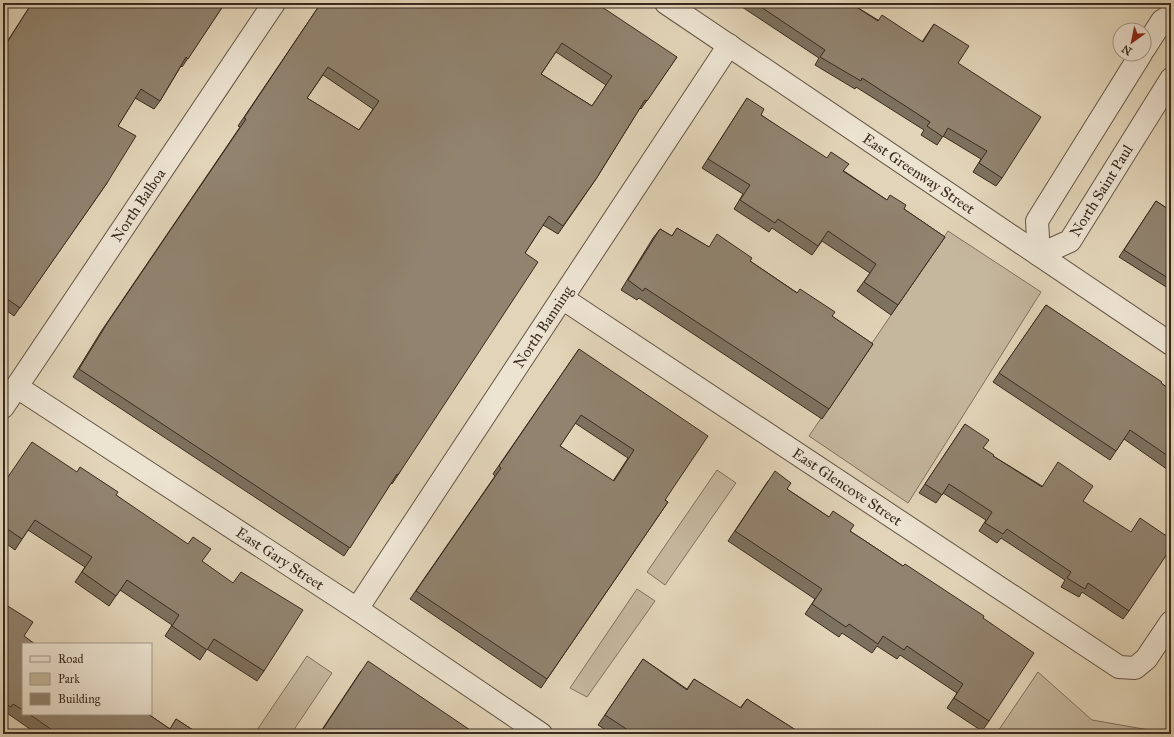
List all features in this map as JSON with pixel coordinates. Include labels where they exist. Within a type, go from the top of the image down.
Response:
[{"type":"street","name":"North Balboa","points":[[3,407],[274,3]]},
{"type":"street","name":"East Greenway Street","points":[[666,3],[1171,344]]},
{"type":"street","points":[[1152,37],[1162,21],[1171,15]]},
{"type":"street","name":"North Banning","points":[[357,609],[729,45]]},
{"type":"street","points":[[1038,254],[1037,221],[1136,62]]},
{"type":"street","name":"North Saint Paul","points":[[1038,254],[1070,241],[1171,79]]},
{"type":"street","name":"East Glencove Street","points":[[562,298],[1105,660],[1118,667],[1135,668],[1146,658],[1171,622]]},
{"type":"street","name":"East Gary Street","points":[[17,387],[357,609],[541,734]]},
{"type":"green space","points":[[948,231],[1041,292],[908,503],[809,436]]},
{"type":"green space","points":[[717,470],[736,483],[665,585],[647,572]]},
{"type":"green space","points":[[637,589],[655,601],[587,697],[570,688]]},
{"type":"green space","points":[[307,656],[332,673],[291,734],[263,734],[257,730]]},
{"type":"green space","points":[[1038,672],[1092,720],[1155,731],[1154,734],[996,734]]},
{"type":"building","points":[[32,3],[225,3],[188,59],[186,57],[160,101],[141,89],[118,126],[136,136],[107,183],[20,308],[3,296],[3,49]]},
{"type":"building","points":[[321,3],[596,3],[677,57],[647,101],[645,100],[596,179],[563,226],[549,216],[525,253],[538,262],[398,475],[397,474],[350,548],[79,369],[108,322],[246,119],[244,118]],"holes":[[[562,43],[612,76],[592,106],[541,74]],[[328,67],[379,101],[359,130],[307,98]]]},
{"type":"building","points":[[755,3],[850,3],[878,21],[882,15],[923,42],[934,24],[969,46],[958,63],[1041,117],[1002,178],[979,163],[987,151],[948,128],[943,137],[927,126],[930,122],[862,78],[861,81],[820,57],[825,50]]},
{"type":"building","points":[[747,98],[764,109],[761,115],[827,158],[831,152],[849,164],[843,171],[887,200],[890,195],[906,205],[904,209],[945,237],[898,305],[864,282],[876,264],[828,231],[818,246],[778,219],[775,223],[740,200],[750,185],[708,159]]},
{"type":"building","points":[[1156,201],[1171,211],[1171,280],[1124,250]]},
{"type":"building","points":[[677,228],[709,247],[717,234],[752,258],[750,261],[797,293],[800,289],[835,312],[832,316],[873,344],[829,409],[645,288],[643,291],[628,280],[660,229],[672,236]]},
{"type":"building","points":[[1046,305],[1162,382],[1161,383],[1171,390],[1171,458],[1130,430],[1116,451],[999,373]]},
{"type":"building","points":[[579,349],[708,436],[665,500],[668,502],[547,679],[416,591],[501,468],[499,466]],"holes":[[[581,415],[634,450],[614,481],[560,446]]]},
{"type":"building","points":[[965,424],[989,440],[983,448],[1042,487],[1058,462],[1093,486],[1083,501],[1131,532],[1140,518],[1171,539],[1171,548],[1129,611],[1088,583],[1085,589],[1067,578],[1071,572],[1007,529],[1003,534],[985,523],[992,512],[949,484],[942,495],[925,484]]},
{"type":"building","points":[[32,442],[77,472],[80,467],[118,492],[116,495],[188,544],[193,537],[211,549],[202,561],[233,583],[241,572],[303,610],[264,671],[214,639],[207,650],[172,626],[179,615],[127,580],[116,596],[82,572],[92,557],[35,520],[22,539],[3,526],[3,484]]},
{"type":"building","points":[[775,471],[791,483],[787,489],[829,517],[833,511],[854,525],[850,531],[903,566],[905,564],[984,616],[983,618],[1034,653],[989,721],[954,698],[963,684],[907,646],[904,650],[883,636],[878,644],[849,624],[846,627],[812,604],[822,589],[735,531]]},
{"type":"building","points":[[3,603],[33,622],[24,636],[34,643],[22,643],[22,709],[13,704],[11,707],[3,702]]},
{"type":"building","points":[[643,659],[687,690],[694,679],[741,708],[747,699],[802,734],[634,734],[605,715]]},
{"type":"building","points":[[368,661],[476,734],[325,734],[321,732]]},
{"type":"building","points":[[30,715],[149,715],[170,729],[176,719],[199,734],[58,734]]}]
